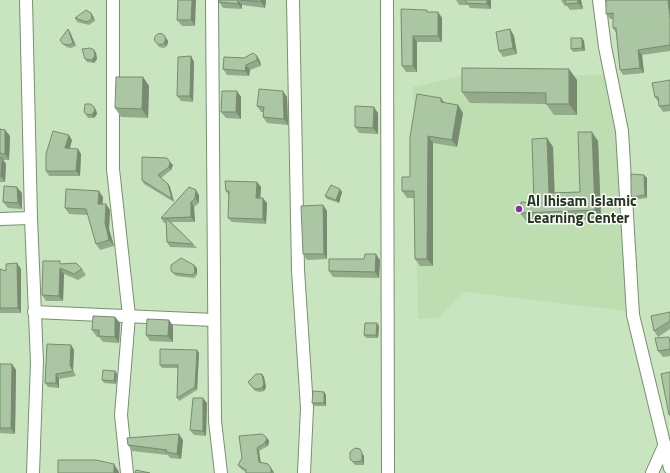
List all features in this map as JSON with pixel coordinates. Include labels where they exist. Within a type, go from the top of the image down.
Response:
[{"type":"street","points":[[26,0],[36,362],[33,473]]},
{"type":"street","points":[[113,0],[113,169],[129,316],[121,415],[127,473]]},
{"type":"street","points":[[212,0],[215,421],[221,473]]},
{"type":"street","points":[[292,0],[298,270],[307,408],[304,473]]},
{"type":"street","points":[[387,0],[388,473]]},
{"type":"street","points":[[599,0],[605,47],[622,131],[633,315],[670,468]]},
{"type":"street","points":[[0,219],[31,218]]},
{"type":"street","points":[[34,312],[214,320]]},
{"type":"street","points":[[652,473],[664,446]]},
{"type":"shaded area","name":"Al Ihisam Islamic Learning Center","points":[[608,75],[619,126],[626,311],[465,292],[438,318],[418,319],[413,87],[461,76]]},
{"type":"building","points":[[178,0],[192,0],[191,20],[177,20]]},
{"type":"building","points":[[219,0],[238,0],[238,4],[219,2]]},
{"type":"building","points":[[240,0],[261,0],[261,2]]},
{"type":"building","points":[[466,0],[487,0],[487,4],[466,3]]},
{"type":"building","points":[[565,0],[578,0],[578,3],[566,4]]},
{"type":"building","points":[[606,0],[668,0],[670,45],[638,50],[640,68],[620,70],[616,28],[613,28],[613,13],[606,14]]},
{"type":"building","points":[[401,9],[438,12],[438,36],[413,36],[413,66],[402,66]]},
{"type":"building","points":[[86,10],[91,13],[92,18],[90,20],[87,22],[75,18]]},
{"type":"building","points":[[68,29],[73,43],[69,45],[63,44],[60,40]]},
{"type":"building","points":[[510,29],[513,48],[499,51],[496,32]]},
{"type":"building","points":[[160,33],[164,35],[166,39],[164,43],[160,45],[156,43],[154,39],[156,35]]},
{"type":"building","points":[[571,38],[582,38],[582,48],[571,49]]},
{"type":"building","points":[[90,48],[94,50],[95,56],[92,60],[85,59],[82,49]]},
{"type":"building","points":[[253,53],[257,56],[257,60],[246,65],[245,71],[223,69],[224,57],[244,58]]},
{"type":"building","points":[[191,56],[190,96],[177,96],[178,57]]},
{"type":"building","points":[[462,68],[569,69],[569,104],[546,104],[546,93],[462,92]]},
{"type":"building","points":[[116,77],[143,77],[142,109],[115,108]]},
{"type":"building","points":[[670,80],[670,105],[659,106],[658,97],[655,97],[652,83]]},
{"type":"building","points":[[259,89],[283,91],[284,119],[263,117],[264,107],[257,106]]},
{"type":"building","points":[[222,91],[237,91],[236,112],[221,112]]},
{"type":"building","points":[[417,94],[441,98],[441,102],[458,105],[452,140],[428,136],[427,259],[415,259],[414,191],[402,191],[402,177],[410,177],[410,137]]},
{"type":"building","points":[[85,104],[91,104],[94,107],[95,110],[92,115],[84,112]]},
{"type":"building","points":[[355,106],[374,107],[373,128],[355,127]]},
{"type":"building","points":[[0,129],[5,130],[5,154],[0,153]]},
{"type":"building","points":[[53,131],[69,135],[65,148],[78,149],[76,171],[46,171],[46,154]]},
{"type":"building","points":[[578,132],[592,132],[595,210],[520,213],[521,202],[534,203],[532,139],[547,138],[549,193],[580,192]]},
{"type":"building","points":[[142,157],[167,158],[170,162],[169,167],[158,175],[168,184],[172,199],[142,180]]},
{"type":"building","points":[[0,158],[2,158],[1,176],[0,176]]},
{"type":"building","points":[[631,174],[644,175],[645,195],[631,197]]},
{"type":"building","points":[[225,181],[257,182],[256,198],[263,198],[263,219],[228,218],[229,191],[226,191]]},
{"type":"building","points":[[331,185],[340,189],[336,200],[325,196]]},
{"type":"building","points":[[4,186],[17,187],[18,203],[3,202]]},
{"type":"building","points":[[189,187],[196,190],[195,198],[191,202],[191,217],[161,218]]},
{"type":"building","points":[[66,189],[99,191],[98,204],[106,204],[105,223],[109,240],[96,244],[86,209],[65,208]]},
{"type":"building","points":[[323,205],[324,254],[303,254],[301,206]]},
{"type":"building","points":[[166,218],[193,244],[167,242]]},
{"type":"building","points":[[365,254],[376,254],[375,272],[329,271],[329,259],[364,259]]},
{"type":"building","points":[[181,258],[194,265],[195,272],[192,275],[174,273],[171,271],[171,265]]},
{"type":"building","points":[[43,261],[60,261],[60,264],[76,263],[82,269],[74,274],[60,268],[59,296],[42,295]]},
{"type":"building","points":[[17,263],[18,308],[0,308],[0,269],[6,271],[6,264]]},
{"type":"building","points":[[670,312],[670,321],[654,331],[651,316]]},
{"type":"building","points":[[93,316],[115,317],[115,337],[99,336],[99,330],[92,330]]},
{"type":"building","points":[[147,319],[169,320],[168,336],[146,335]]},
{"type":"building","points":[[365,323],[377,323],[376,335],[364,335]]},
{"type":"building","points":[[669,337],[670,349],[658,351],[655,338]]},
{"type":"building","points":[[47,344],[71,345],[70,365],[73,371],[56,374],[56,383],[45,383]]},
{"type":"building","points":[[160,349],[197,350],[195,387],[177,398],[178,365],[160,365]]},
{"type":"building","points":[[0,364],[12,364],[11,428],[0,428]]},
{"type":"building","points":[[103,370],[115,371],[114,381],[102,380]]},
{"type":"building","points":[[670,372],[670,415],[669,415],[661,374]]},
{"type":"building","points":[[256,374],[262,374],[264,384],[262,388],[253,388],[248,382]]},
{"type":"building","points":[[313,391],[324,392],[324,403],[312,403]]},
{"type":"building","points":[[193,398],[203,398],[203,431],[190,430]]},
{"type":"building","points":[[179,434],[177,454],[166,452],[167,450],[128,445],[127,438]]},
{"type":"building","points":[[262,434],[267,438],[265,443],[257,448],[259,462],[268,464],[271,468],[271,473],[246,473],[246,470],[238,465],[242,458],[239,436]]},
{"type":"building","points":[[355,448],[360,449],[362,453],[362,461],[353,462],[350,459],[350,452]]},
{"type":"building","points":[[58,460],[96,460],[114,464],[114,473],[58,473]]},
{"type":"building","points":[[136,470],[150,473],[135,473]]},
{"type":"place","name":"Al Ihisam Islamic Learning Center","points":[[519,209]]}]
